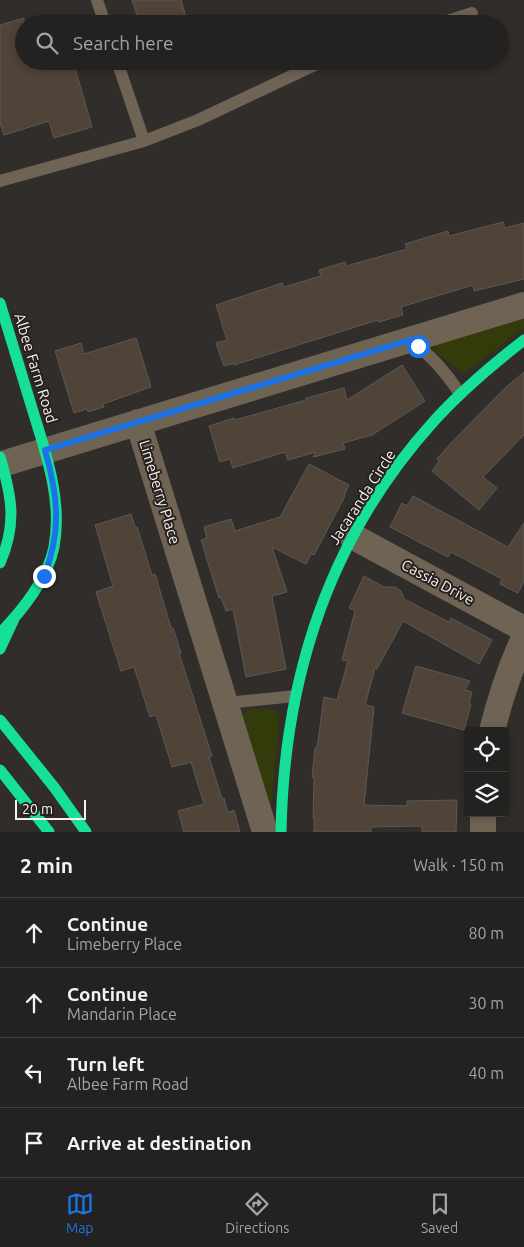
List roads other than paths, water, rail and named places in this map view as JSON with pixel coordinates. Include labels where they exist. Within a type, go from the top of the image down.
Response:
[{"type":"main road","name":"Albee Farm Road","points":[[0,303],[53,479],[57,533],[44,576],[14,619],[0,632]]},
{"type":"main road","name":"Jacaranda Circle","points":[[281,832],[284,771],[295,696],[320,606],[352,536],[396,468],[460,394],[524,340]]},
{"type":"main road","points":[[0,563],[6,552],[12,529],[12,501],[2,470]]},
{"type":"main road","points":[[0,649],[14,619]]},
{"type":"main road","points":[[0,720],[54,787],[86,832]]},
{"type":"main road","points":[[0,770],[49,832]]},
{"type":"street","name":"Limeberry Place","points":[[265,832],[138,422],[524,305]]},
{"type":"street","points":[[2,470],[45,450],[138,422]]},
{"type":"street","name":"Cassia Drive","points":[[352,536],[524,629]]},
{"type":"street","points":[[493,727],[498,704],[524,638]]},
{"type":"street","points":[[483,817],[483,832]]},
{"type":"lane","points":[[97,0],[102,15]]},
{"type":"lane","points":[[466,15],[472,13]]},
{"type":"lane","points":[[120,70],[144,141]]},
{"type":"lane","points":[[0,181],[144,141],[198,120],[304,70]]},
{"type":"lane","points":[[410,340],[426,352],[443,369],[460,394]]},
{"type":"lane","points":[[226,703],[295,696]]}]
